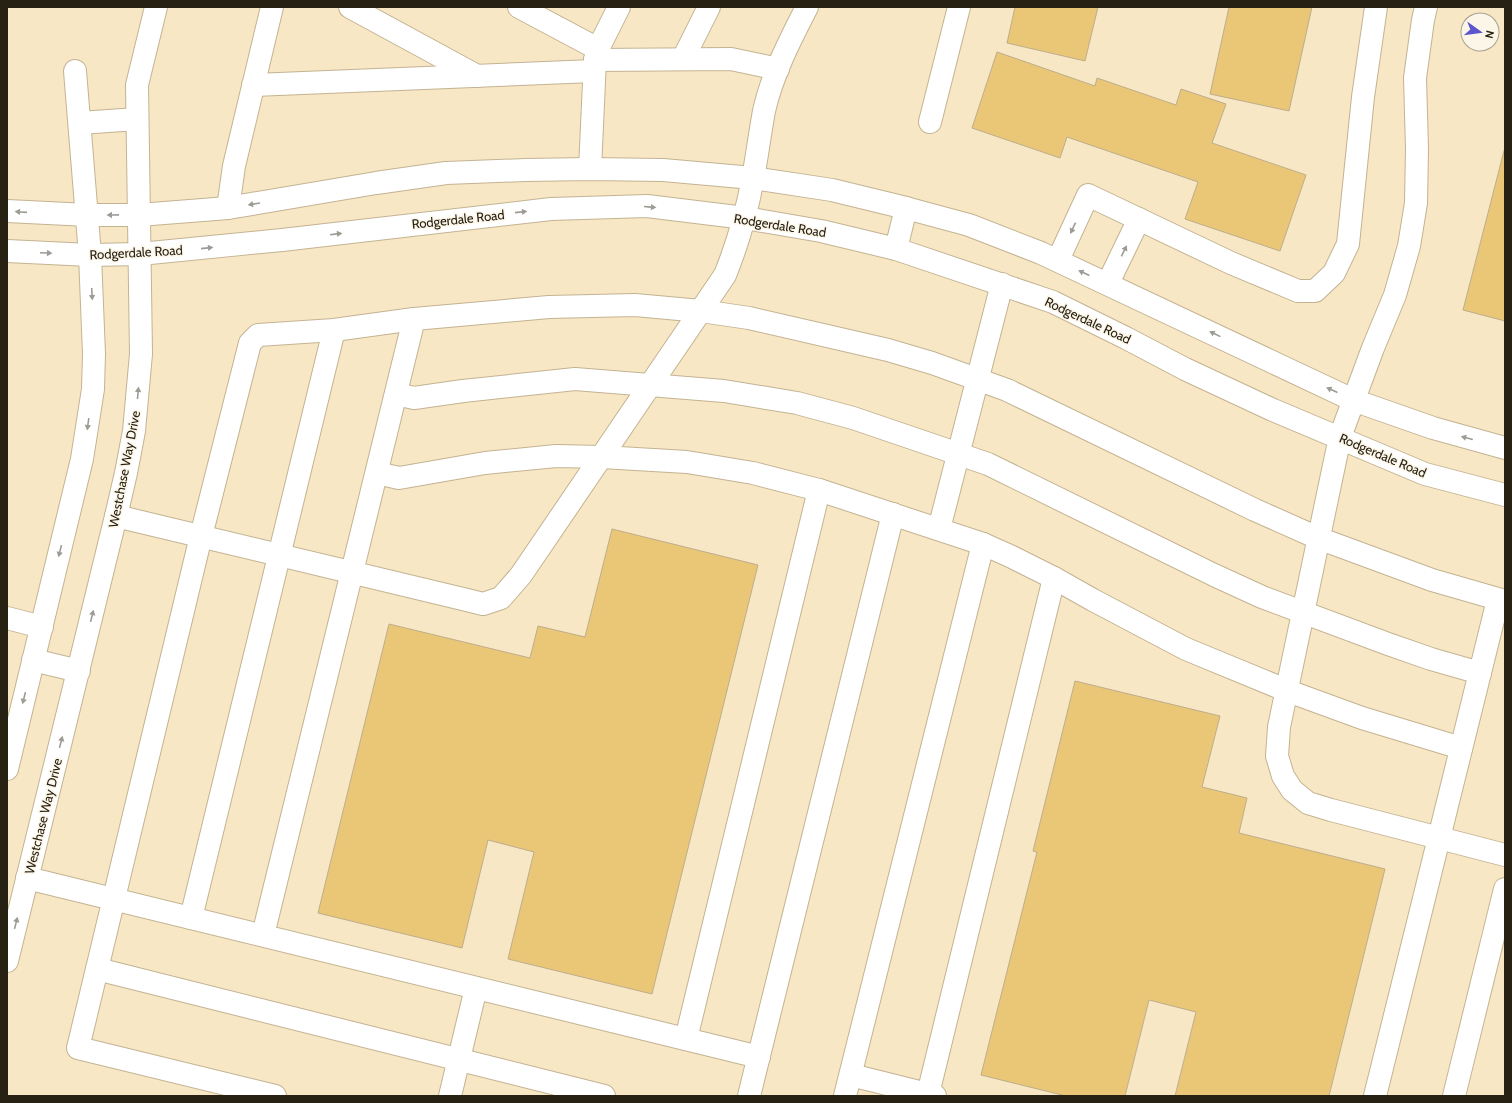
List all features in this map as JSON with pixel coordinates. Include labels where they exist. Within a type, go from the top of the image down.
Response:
[{"type":"street","name":"Westchase Way Drive","points":[[7,960],[79,671],[126,473],[134,431],[141,354],[137,84],[156,7]]},
{"type":"street","points":[[228,208],[234,166],[272,7]]},
{"type":"street","points":[[350,7],[477,76]]},
{"type":"street","points":[[519,7],[595,60]]},
{"type":"street","points":[[590,168],[595,60],[619,7]]},
{"type":"street","points":[[683,59],[709,7]]},
{"type":"street","points":[[116,516],[483,604],[501,598],[521,575],[726,274],[745,218],[765,110],[778,69],[790,39],[807,7]]},
{"type":"street","points":[[930,122],[959,7]]},
{"type":"street","points":[[1058,260],[1088,195],[1231,263],[1298,291],[1315,291],[1334,273],[1348,244],[1363,96],[1376,7]]},
{"type":"street","points":[[1426,7],[1414,78],[1417,149],[1416,203],[1409,246],[1395,294],[1340,437],[1318,538],[1288,691],[1279,727],[1277,756],[1283,776],[1292,790],[1308,803],[1505,855]]},
{"type":"street","points":[[253,86],[477,76],[595,60],[731,59],[778,69]]},
{"type":"street","points":[[7,769],[82,459],[93,390],[94,354],[88,215],[75,72]]},
{"type":"street","points":[[80,123],[137,119]]},
{"type":"street","points":[[7,211],[88,215],[139,215],[228,208],[376,183],[446,174],[590,168],[663,170],[753,178],[832,190],[968,225],[1058,260],[1353,400],[1433,428],[1505,448]]},
{"type":"street","name":"Rodgerdale Road","points":[[7,251],[90,256],[140,254],[282,240],[551,209],[647,206],[745,218],[821,231],[896,249],[1053,302],[1192,373],[1273,410],[1425,474],[1505,495]]},
{"type":"street","points":[[896,249],[906,208]]},
{"type":"street","points":[[1108,283],[1139,219]]},
{"type":"street","points":[[939,529],[1002,284]]},
{"type":"street","points":[[275,1096],[78,1048],[201,536],[250,343],[258,335],[334,330],[414,320],[550,307],[635,305],[701,311],[749,318],[888,350],[932,363],[1007,390],[1261,513],[1318,538],[1432,580],[1502,601],[1480,673],[1375,1096]]},
{"type":"street","points":[[263,935],[414,320]]},
{"type":"street","points":[[191,918],[334,330]]},
{"type":"street","points":[[396,394],[414,398],[470,390],[575,379],[724,391],[797,403],[853,418],[988,464],[1214,575],[1303,613],[1431,659],[1480,673]]},
{"type":"street","points":[[376,473],[399,478],[516,459],[556,456],[687,462],[753,473],[820,490],[983,544],[1054,578],[1186,649],[1288,691],[1362,718],[1461,748]]},
{"type":"street","points":[[686,1039],[820,490]]},
{"type":"street","points":[[749,1096],[893,514]]},
{"type":"street","points":[[846,1096],[983,544]]},
{"type":"street","points":[[851,1075],[931,1095],[1054,578]]},
{"type":"street","points":[[7,618],[42,627]]},
{"type":"street","points":[[33,660],[79,671]]},
{"type":"street","points":[[27,878],[759,1057]]},
{"type":"street","points":[[1454,1096],[1505,889]]},
{"type":"street","points":[[97,969],[604,1096]]},
{"type":"street","points":[[450,1096],[476,988]]},
{"type":"building","points":[[1015,7],[1098,7],[1085,61],[1007,43]]},
{"type":"building","points":[[1229,7],[1312,7],[1289,111],[1210,94]]},
{"type":"building","points":[[997,52],[1095,86],[1097,78],[1176,105],[1181,89],[1226,104],[1212,143],[1306,175],[1280,251],[1185,219],[1198,182],[1067,137],[1060,158],[972,128]]},
{"type":"building","points":[[1505,147],[1505,321],[1463,310]]},
{"type":"building","points":[[612,529],[758,565],[652,994],[508,959],[534,852],[488,840],[462,948],[318,913],[389,624],[530,658],[538,626],[585,637]]},
{"type":"building","points":[[1075,681],[1220,716],[1202,787],[1247,798],[1239,833],[1385,869],[1329,1096],[1175,1096],[1196,1012],[1149,1000],[1125,1096],[1066,1096],[981,1075],[1037,852],[1033,851]]}]
